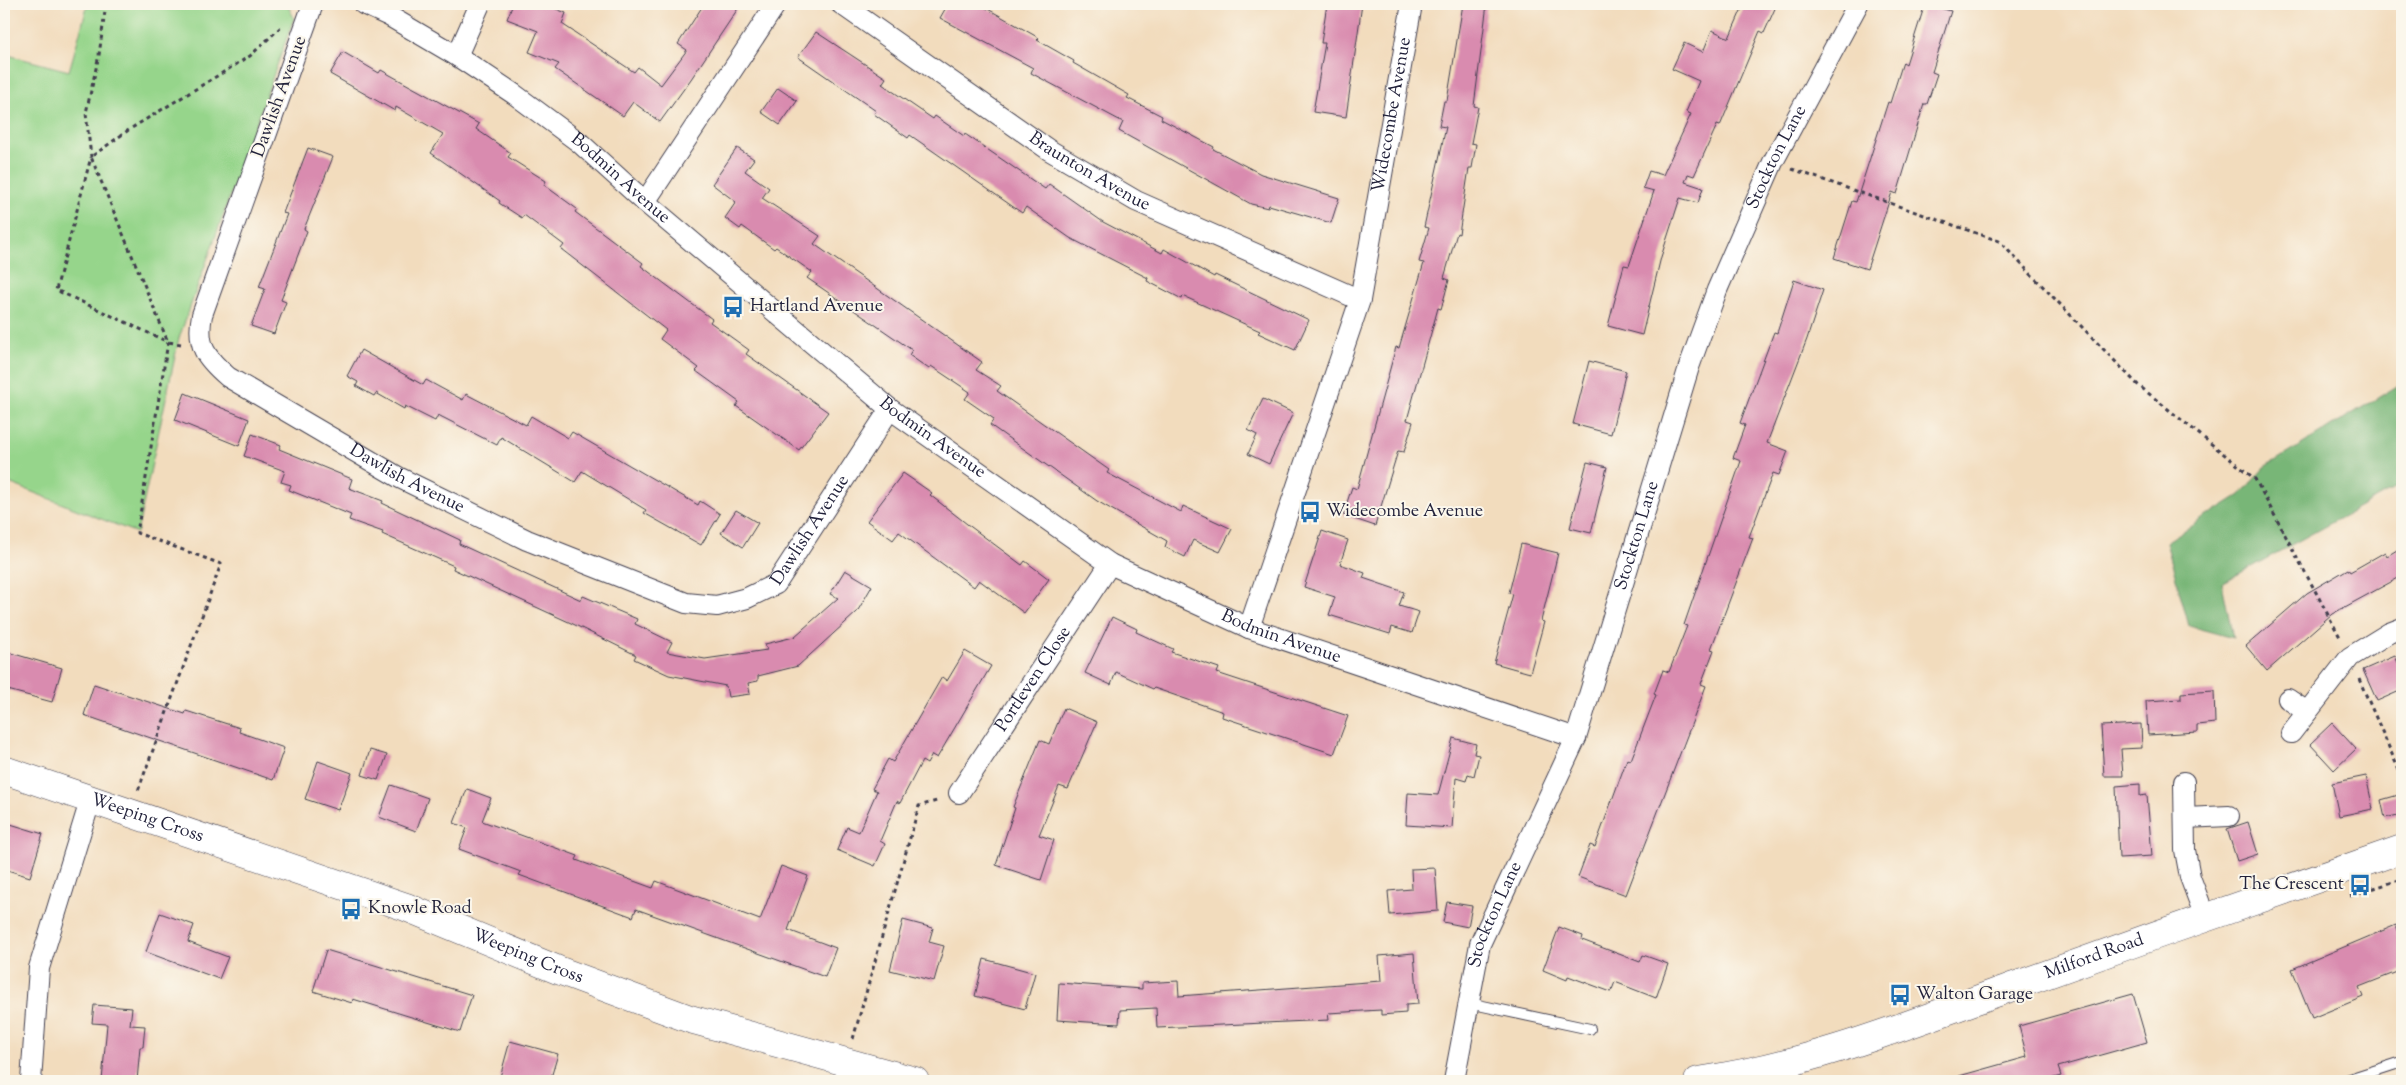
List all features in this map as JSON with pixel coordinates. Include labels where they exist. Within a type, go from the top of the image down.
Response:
[{"type":"highway","name":"Weeping Cross","points":[[4,770],[406,907],[558,970],[690,1019],[846,1064],[915,1081]]},
{"type":"highway","name":"Milford Road","points":[[1698,1081],[1735,1076],[1829,1052],[2205,917],[2402,849]]},
{"type":"street","name":"Dawlish Avenue","points":[[313,4],[202,315],[199,333],[204,349],[210,362],[228,377],[400,478],[527,540],[686,603],[717,606],[748,598],[776,584],[890,409]]},
{"type":"street","name":"Bodmin Avenue","points":[[363,4],[389,16],[457,56],[514,94],[580,143],[645,202],[890,409],[1110,564],[1249,628],[1576,738]]},
{"type":"street","points":[[457,56],[480,4]]},
{"type":"street","points":[[645,202],[776,4]]},
{"type":"street","name":"Braunton Avenue","points":[[841,4],[1049,150],[1136,201],[1360,300]]},
{"type":"street","name":"Widecombe Avenue","points":[[1249,628],[1360,300],[1412,4]]},
{"type":"street","name":"Stockton Lane","points":[[1454,1081],[1480,944],[1576,738],[1689,367],[1717,290],[1773,162],[1858,4]]},
{"type":"street","name":"Portleven Close","points":[[959,793],[1110,564]]},
{"type":"street","points":[[2291,732],[2350,657],[2389,633],[2402,628]]},
{"type":"street","points":[[2288,699],[2307,712]]},
{"type":"street","points":[[2184,782],[2186,850],[2190,876],[2205,917]]},
{"type":"street","points":[[30,1081],[39,968],[90,798]]},
{"type":"street","points":[[2185,818],[2229,816]]},
{"type":"lane","points":[[1469,1003],[1590,1029]]},
{"type":"lane","points":[[2343,1081],[2402,1062]]},
{"type":"path","points":[[106,4],[99,55],[86,112],[91,157],[168,342],[137,533],[221,564],[130,812]]},
{"type":"path","points":[[204,349],[168,342],[56,290],[91,157],[130,129],[250,56],[281,26],[305,27]]},
{"type":"path","points":[[1773,162],[1999,241],[2138,385],[2256,479],[2350,657],[2402,777]]},
{"type":"path","points":[[846,1064],[919,806],[959,793]]},
{"type":"green space","points":[[88,4],[287,4],[294,18],[179,338],[137,533],[4,481],[4,54],[69,71]]},
{"type":"green space","points":[[2402,383],[2402,484],[2222,583],[2233,638],[2189,626],[2166,542],[2240,495],[2265,467]]},
{"type":"building","points":[[513,4],[544,4],[566,13],[562,24],[634,72],[638,67],[661,85],[687,50],[678,44],[704,4],[741,4],[660,122],[633,102],[623,116],[555,69],[559,64],[529,52],[538,31],[507,19]]},
{"type":"building","points":[[948,4],[979,4],[1039,38],[1037,40],[1074,61],[1073,63],[1129,95],[1127,98],[1162,116],[1161,119],[1214,147],[1213,149],[1261,174],[1339,198],[1331,223],[1269,205],[1268,208],[1251,204],[1119,131],[1123,122],[1031,73],[1033,68],[940,18]]},
{"type":"building","points":[[1327,4],[1362,4],[1346,117],[1313,112],[1325,43],[1321,43]]},
{"type":"building","points":[[1463,4],[1487,4],[1474,106],[1478,107],[1471,143],[1476,144],[1472,168],[1469,168],[1459,234],[1457,233],[1444,278],[1449,280],[1441,309],[1438,308],[1407,420],[1413,422],[1404,452],[1398,451],[1375,526],[1343,515],[1352,487],[1357,489],[1396,347],[1399,348],[1424,263],[1419,262],[1429,228],[1424,227],[1446,127],[1439,126],[1444,101],[1447,101]]},
{"type":"building","points":[[1744,4],[1777,4],[1764,33],[1760,31],[1720,126],[1717,125],[1694,176],[1688,174],[1685,182],[1703,188],[1698,203],[1680,198],[1661,257],[1642,335],[1608,326],[1624,265],[1629,266],[1654,191],[1643,188],[1649,171],[1663,175],[1691,114],[1686,112],[1699,81],[1672,69],[1684,43],[1703,52],[1712,30],[1729,38]]},
{"type":"building","points":[[1925,4],[1951,11],[1932,72],[1937,74],[1927,104],[1924,104],[1897,194],[1892,192],[1867,269],[1834,258],[1852,201],[1856,202],[1888,102],[1890,103],[1903,62],[1906,64]]},
{"type":"building","points":[[816,32],[886,78],[882,84],[933,119],[935,116],[964,136],[965,134],[1045,189],[1049,184],[1103,222],[1162,253],[1164,249],[1214,277],[1215,275],[1309,320],[1295,350],[1258,333],[1260,331],[1183,296],[1182,299],[1147,281],[1148,278],[1070,238],[1026,207],[1022,213],[910,135],[908,138],[874,114],[876,111],[798,57]]},
{"type":"building","points":[[343,52],[379,73],[381,70],[479,124],[476,129],[511,153],[508,157],[546,181],[544,185],[577,209],[575,212],[643,263],[641,266],[712,319],[710,322],[749,350],[746,354],[828,412],[799,450],[736,406],[739,402],[696,371],[699,368],[660,339],[666,330],[561,249],[564,245],[524,215],[522,218],[499,203],[500,201],[431,153],[443,134],[396,107],[395,111],[330,74]]},
{"type":"building","points":[[778,88],[797,101],[780,125],[761,112]]},
{"type":"building","points":[[308,148],[333,157],[304,229],[307,231],[281,300],[286,302],[274,334],[251,326],[265,289],[259,287],[287,214],[283,213]]},
{"type":"building","points":[[737,148],[754,159],[745,171],[769,188],[762,198],[820,236],[814,244],[982,362],[976,370],[1001,386],[997,391],[1109,470],[1107,473],[1181,512],[1183,506],[1232,529],[1220,552],[1193,540],[1185,557],[1165,547],[1167,541],[1097,501],[990,425],[994,419],[965,399],[970,392],[931,366],[929,369],[909,355],[912,350],[807,278],[812,272],[776,247],[774,249],[742,226],[740,229],[725,218],[736,202],[712,184]]},
{"type":"building","points":[[1794,280],[1823,290],[1807,339],[1767,443],[1788,451],[1779,475],[1773,473],[1749,537],[1753,538],[1711,649],[1714,650],[1701,684],[1706,686],[1626,895],[1578,877],[1590,845],[1595,847],[1627,759],[1631,760],[1656,695],[1654,694],[1663,670],[1669,672],[1687,626],[1684,625],[1741,461],[1733,458],[1745,425],[1740,423],[1774,332],[1777,333]]},
{"type":"building","points":[[361,350],[423,385],[426,380],[463,400],[466,394],[526,425],[531,416],[568,438],[572,432],[698,505],[700,501],[720,514],[701,545],[644,513],[646,510],[582,471],[575,482],[501,437],[497,445],[438,415],[435,421],[405,406],[404,409],[376,393],[374,396],[356,386],[358,382],[347,376]]},
{"type":"building","points":[[1589,361],[1626,371],[1611,434],[1573,424]]},
{"type":"building","points":[[185,393],[249,419],[239,446],[175,420]]},
{"type":"building","points":[[1263,399],[1293,413],[1269,464],[1248,454],[1257,435],[1248,430]]},
{"type":"building","points":[[252,434],[281,445],[279,449],[352,479],[349,488],[383,501],[382,503],[460,540],[459,544],[581,600],[583,596],[637,619],[635,624],[672,642],[667,652],[705,659],[767,650],[765,644],[794,637],[838,598],[830,594],[845,570],[872,586],[857,612],[798,666],[758,676],[758,681],[748,683],[750,694],[728,697],[726,686],[669,675],[634,659],[636,655],[571,623],[453,569],[454,566],[382,534],[383,532],[349,520],[351,515],[289,490],[291,485],[281,482],[285,471],[244,456]]},
{"type":"building","points":[[1587,462],[1607,467],[1591,533],[1570,528]]},
{"type":"building","points":[[903,473],[932,493],[930,495],[1022,565],[1025,561],[1049,579],[1024,613],[979,580],[974,587],[899,532],[893,540],[867,521]]},
{"type":"building","points":[[736,510],[758,523],[743,547],[721,533]]},
{"type":"building","points":[[1322,531],[1348,540],[1340,564],[1365,573],[1363,578],[1404,592],[1399,606],[1419,612],[1412,633],[1392,627],[1390,634],[1329,615],[1335,597],[1304,587]]},
{"type":"building","points":[[1521,544],[1558,553],[1541,621],[1544,622],[1530,673],[1494,663],[1513,594],[1509,593]]},
{"type":"building","points":[[2402,547],[2402,576],[2332,614],[2267,671],[2246,646],[2307,593],[2348,569],[2350,572],[2385,552],[2387,556]]},
{"type":"building","points":[[1112,617],[1137,629],[1136,632],[1173,649],[1171,652],[1219,668],[1217,673],[1348,716],[1334,754],[1222,717],[1223,712],[1153,689],[1116,672],[1111,685],[1085,673]]},
{"type":"building","points":[[4,651],[62,668],[52,702],[4,689]]},
{"type":"building","points":[[965,651],[991,666],[937,758],[932,755],[927,764],[922,761],[900,803],[897,801],[880,841],[885,844],[875,866],[837,850],[847,827],[859,832],[877,791],[872,789],[888,759],[893,762],[942,677],[947,681]]},
{"type":"building","points":[[2395,656],[2402,672],[2402,690],[2377,701],[2363,670]]},
{"type":"building","points":[[94,684],[185,714],[186,711],[240,728],[239,732],[284,748],[273,780],[84,715]]},
{"type":"building","points":[[2214,691],[2215,723],[2197,725],[2197,732],[2148,735],[2146,701],[2181,699],[2181,693]]},
{"type":"building","points":[[1064,708],[1097,722],[1068,789],[1059,786],[1039,835],[1054,840],[1041,880],[996,865],[1015,808],[1013,807],[1040,740],[1049,744]]},
{"type":"building","points":[[2332,723],[2356,749],[2334,770],[2310,744]]},
{"type":"building","points":[[2141,724],[2142,748],[2121,749],[2123,776],[2104,776],[2101,726]]},
{"type":"building","points":[[1453,738],[1476,744],[1474,754],[1479,755],[1474,776],[1468,774],[1466,781],[1456,778],[1452,828],[1406,825],[1408,793],[1438,795]]},
{"type":"building","points":[[370,750],[387,755],[378,780],[362,775]]},
{"type":"building","points":[[318,761],[352,773],[338,810],[305,799]]},
{"type":"building","points":[[2366,776],[2373,809],[2339,816],[2332,783]]},
{"type":"building","points":[[2140,784],[2140,796],[2147,795],[2152,856],[2119,858],[2116,786]]},
{"type":"building","points":[[391,785],[428,798],[416,831],[379,817]]},
{"type":"building","points":[[467,789],[491,798],[482,821],[578,856],[576,860],[653,888],[656,881],[760,920],[781,866],[808,876],[788,930],[836,948],[825,977],[636,909],[633,917],[519,875],[521,872],[459,849],[467,828],[454,823]]},
{"type":"building","points":[[2402,794],[2402,814],[2385,818],[2381,800]]},
{"type":"building","points":[[4,822],[43,834],[30,877],[4,869]]},
{"type":"building","points":[[2248,822],[2258,854],[2237,861],[2227,829]]},
{"type":"building","points":[[1435,868],[1438,911],[1390,915],[1388,891],[1412,889],[1411,869]]},
{"type":"building","points":[[1447,902],[1472,906],[1468,927],[1443,922]]},
{"type":"building","points":[[160,913],[194,925],[188,942],[228,957],[219,979],[146,952]]},
{"type":"building","points":[[903,920],[933,928],[929,942],[944,946],[934,981],[890,970]]},
{"type":"building","points":[[2396,925],[2402,941],[2402,970],[2359,987],[2363,997],[2312,1018],[2292,969]]},
{"type":"building","points":[[1559,927],[1583,936],[1582,940],[1640,962],[1643,955],[1668,964],[1656,998],[1615,982],[1611,992],[1568,976],[1567,980],[1543,970]]},
{"type":"building","points":[[326,950],[472,995],[460,1032],[353,999],[352,1003],[313,991]]},
{"type":"building","points":[[1414,953],[1418,1004],[1406,1005],[1406,1013],[1381,1015],[1381,1010],[1328,1013],[1329,1020],[1157,1028],[1156,1008],[1120,1010],[1119,1024],[1057,1020],[1059,983],[1142,989],[1142,983],[1178,981],[1179,996],[1381,981],[1379,956]]},
{"type":"building","points":[[984,959],[1035,973],[1025,1009],[975,996]]},
{"type":"building","points":[[2133,994],[2147,1042],[2058,1067],[2061,1076],[2043,1081],[1960,1081],[1959,1076],[2027,1057],[2019,1026]]},
{"type":"building","points":[[94,1005],[132,1008],[130,1025],[145,1026],[143,1047],[140,1047],[137,1081],[102,1081],[107,1024],[92,1023]]},
{"type":"building","points":[[510,1041],[558,1054],[550,1081],[517,1081],[500,1077]]},
{"type":"place","name":"Hartland Avenue","points":[[733,307]]},
{"type":"place","name":"Widecombe Avenue","points":[[1310,512]]},
{"type":"place","name":"The Crescent","points":[[2360,885]]},
{"type":"place","name":"Knowle Road","points":[[351,909]]},
{"type":"place","name":"Walton Garage","points":[[1900,995]]}]
